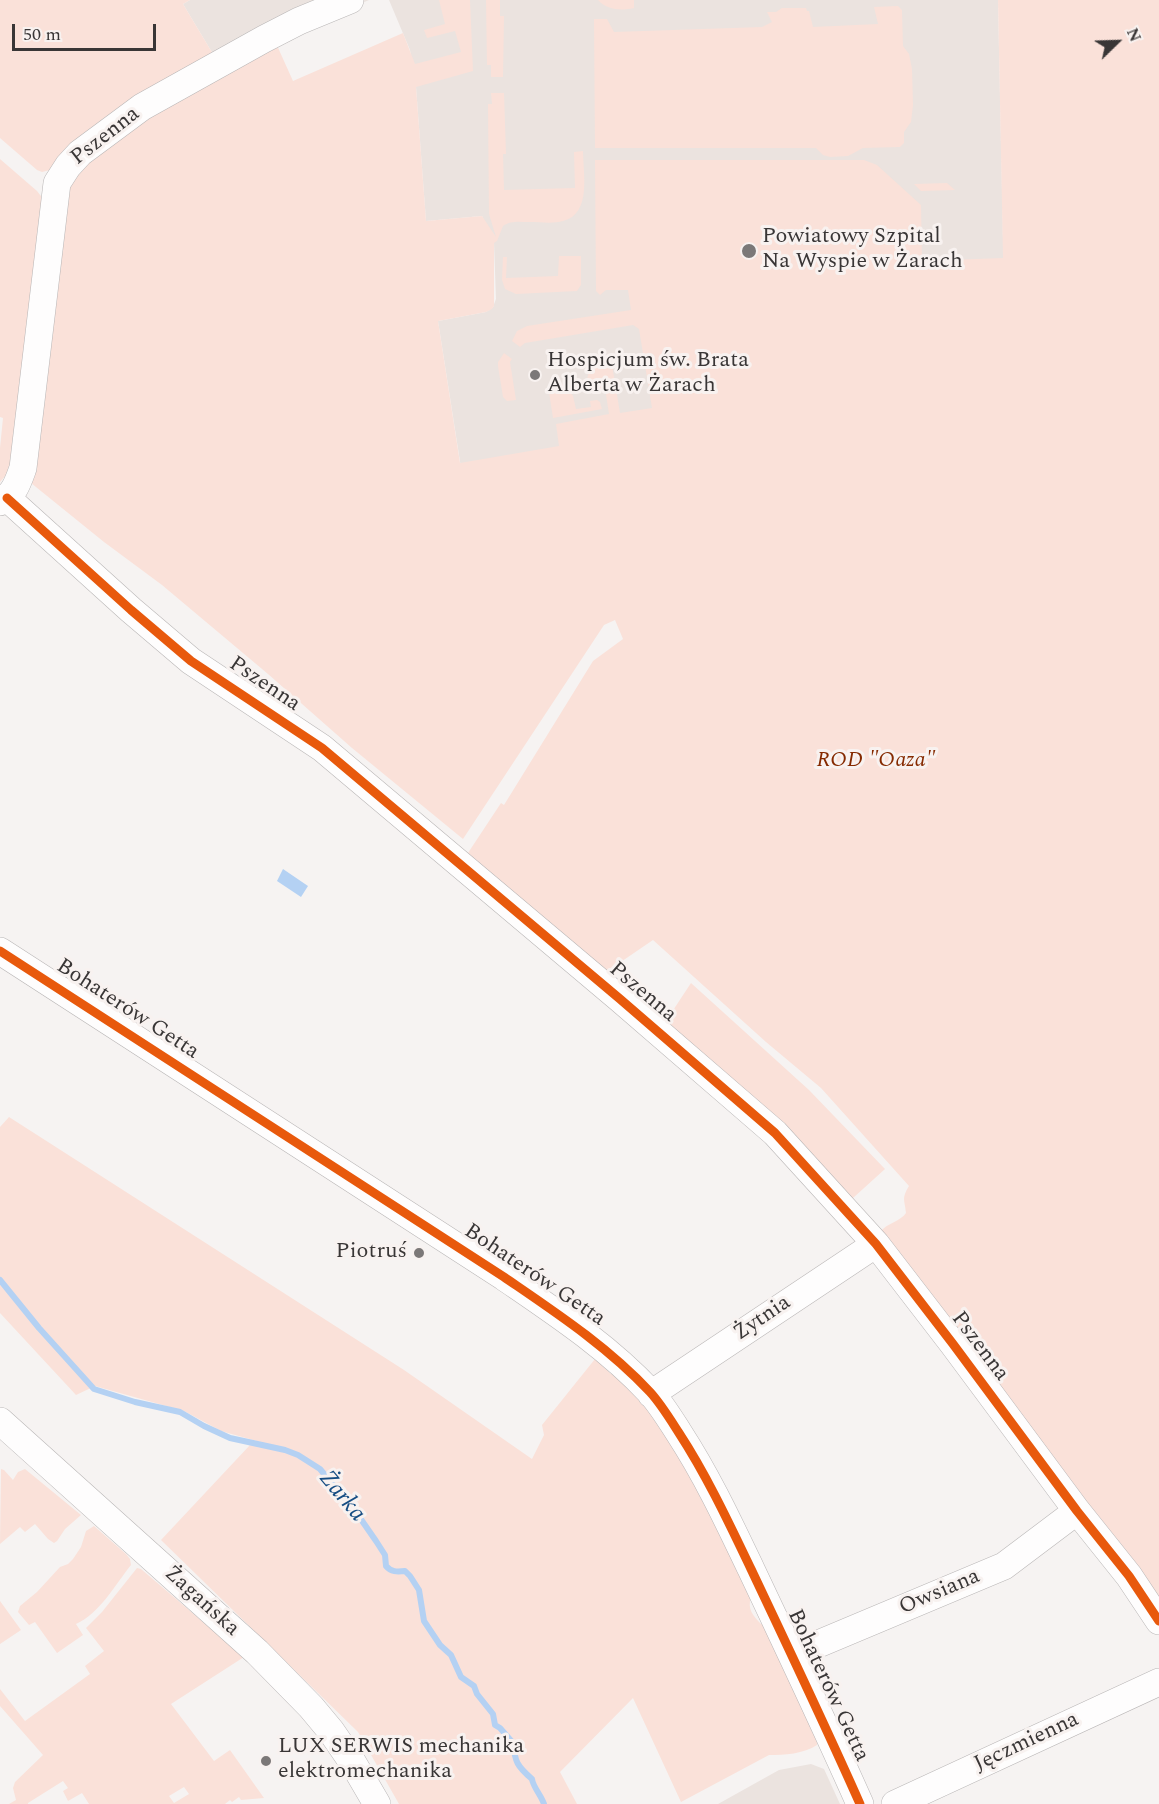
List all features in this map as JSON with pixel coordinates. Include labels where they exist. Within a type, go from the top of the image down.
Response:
[{"type":"street","name":"Pszenna","points":[[350,0],[299,21],[264,39],[142,107],[80,153],[62,174],[57,183],[23,468],[17,485],[4,500],[191,661],[322,748],[775,1133],[876,1244],[1077,1511],[1129,1576],[1159,1621]]},
{"type":"street","name":"Bohaterów Getta","points":[[0,951],[513,1283],[603,1347],[651,1394],[689,1449],[707,1481],[792,1655],[860,1804]]},
{"type":"street","name":"Żytnia","points":[[651,1394],[876,1244]]},
{"type":"street","name":"Żagańska","points":[[0,1422],[256,1652],[311,1707],[337,1739],[376,1804]]},
{"type":"street","name":"Owsiana","points":[[792,1655],[999,1569],[1077,1511]]},
{"type":"street","name":"Jęczmienna","points":[[894,1804],[1159,1682]]},
{"type":"shaded area","points":[[190,0],[369,0],[275,41],[216,59],[183,4]]},
{"type":"shaded area","name":"Powiatowy Szpital Na Wyspie w Żarach","points":[[389,0],[998,0],[1004,286],[550,474],[467,506],[438,321],[486,312],[493,307],[496,299],[494,243],[482,216],[426,221],[416,87],[410,50]]},
{"type":"shaded area","points":[[811,1764],[824,1769],[840,1804],[718,1804],[779,1770]]},
{"type":"green space","points":[[0,0],[190,0],[183,4],[216,59],[54,169],[42,172],[0,138]]},
{"type":"green space","name":"ROD \"Oaza\"","points":[[439,0],[470,0],[473,71],[416,87],[426,221],[482,216],[496,237],[489,214],[488,104],[492,104],[491,93],[504,93],[506,154],[503,154],[504,190],[575,188],[574,152],[583,151],[584,170],[582,202],[572,217],[559,222],[516,222],[503,226],[494,243],[494,306],[492,309],[438,321],[460,463],[559,446],[556,424],[609,414],[605,388],[598,389],[589,385],[587,379],[590,369],[612,365],[620,413],[652,408],[639,329],[633,325],[525,343],[520,347],[512,341],[517,331],[527,326],[631,310],[628,290],[606,290],[600,295],[596,291],[595,160],[864,160],[877,165],[921,205],[922,261],[1003,258],[998,0],[1159,0],[1159,1610],[880,1232],[906,1213],[904,1197],[909,1186],[821,1088],[766,1042],[653,940],[609,970],[593,977],[464,859],[501,803],[504,805],[593,661],[623,639],[615,620],[604,625],[463,839],[352,748],[162,585],[31,483],[71,179],[145,113],[275,41],[293,81],[403,33],[415,64],[461,52],[455,31],[427,38],[424,30],[445,24]]},
{"type":"green space","points":[[486,0],[500,0],[500,16],[504,16],[503,77],[491,77],[491,65],[487,65]]},
{"type":"green space","points":[[598,0],[634,0],[634,8],[614,9]]},
{"type":"green space","points":[[898,6],[902,10],[903,46],[909,54],[912,69],[913,105],[911,122],[904,132],[904,143],[900,147],[863,148],[848,156],[830,157],[823,155],[816,148],[595,148],[594,19],[607,19],[614,32],[762,27],[772,22],[767,12],[776,12],[782,8],[806,8],[813,27],[878,24],[874,7]]},
{"type":"green space","points":[[0,159],[37,191],[44,200],[10,464],[7,474],[0,482],[3,418],[0,417]]},
{"type":"green space","points":[[947,183],[955,190],[921,191],[914,184]]},
{"type":"green space","points":[[559,256],[581,256],[581,285],[577,291],[516,294],[505,289],[502,280],[503,257],[507,257],[506,278],[558,276]]},
{"type":"green space","points":[[504,353],[512,359],[510,362],[516,400],[507,401],[503,397],[498,362]]},
{"type":"green space","points":[[564,384],[573,396],[576,409],[591,407],[590,401],[597,400],[602,409],[553,418],[548,386]]},
{"type":"green space","points":[[691,983],[809,1090],[885,1169],[842,1208],[662,1027]]},
{"type":"green space","points":[[9,1117],[404,1370],[532,1459],[544,1435],[542,1425],[595,1359],[611,1374],[615,1373],[668,1428],[751,1597],[752,1612],[761,1624],[767,1624],[818,1735],[817,1745],[800,1752],[769,1755],[681,1802],[633,1698],[560,1772],[577,1804],[399,1804],[358,1732],[161,1540],[250,1445],[286,1452],[318,1470],[358,1517],[384,1555],[385,1567],[394,1572],[404,1572],[409,1576],[418,1590],[423,1621],[439,1645],[451,1655],[461,1678],[474,1686],[477,1695],[493,1714],[495,1724],[494,1713],[478,1694],[474,1685],[462,1677],[452,1655],[440,1644],[424,1621],[420,1590],[411,1575],[405,1570],[395,1570],[386,1566],[386,1555],[361,1517],[321,1468],[299,1454],[221,1431],[184,1411],[95,1386],[76,1395],[0,1313],[0,1127]]},
{"type":"green space","points":[[1,1469],[13,1480],[18,1472],[25,1469],[81,1515],[54,1543],[35,1524],[25,1532],[20,1527],[0,1544]]},
{"type":"green space","points":[[94,1526],[126,1554],[131,1565],[100,1606],[76,1624],[83,1635],[57,1653],[35,1622],[29,1625],[18,1612],[20,1606],[37,1592],[60,1567],[73,1559],[81,1547],[86,1531]]},
{"type":"green space","points":[[137,1568],[141,1569],[244,1657],[171,1704],[214,1761],[230,1750],[264,1798],[241,1800],[239,1797],[225,1804],[89,1804],[82,1793],[68,1801],[63,1791],[68,1788],[63,1781],[28,1804],[9,1804],[16,1800],[13,1788],[15,1782],[43,1755],[0,1706],[0,1689],[25,1721],[90,1674],[85,1666],[104,1651],[86,1628],[102,1612]],"holes":[[[184,1787],[189,1794],[174,1803],[169,1796]]]},
{"type":"green space","points":[[0,1601],[21,1630],[0,1644]]},
{"type":"water","points":[[283,869],[308,886],[301,897],[277,881]]},
{"type":"waterway","name":"Żarka","points":[[0,1280],[39,1328],[94,1389],[135,1402],[180,1412],[230,1438],[285,1450],[298,1455],[320,1469],[376,1541],[385,1555],[386,1566],[394,1571],[405,1571],[410,1576],[419,1590],[424,1621],[440,1645],[451,1655],[461,1677],[474,1686],[477,1694],[493,1714],[495,1725],[513,1743],[518,1763],[532,1779],[544,1804]]},
{"type":"cycle path","points":[[7,498],[191,661],[322,748],[775,1133],[876,1244],[1077,1511],[1129,1576],[1159,1621]]},
{"type":"cycle path","points":[[0,951],[504,1277],[580,1330],[633,1375],[662,1407],[708,1483],[779,1628],[860,1804]]},
{"type":"place","name":"Powiatowy Szpital Na Wyspie w Żarach","points":[[749,251]]},
{"type":"place","name":"Hospicjum św. Brata Alberta w Żarach","points":[[535,375]]},
{"type":"place","name":"Piotruś","points":[[419,1253]]},
{"type":"place","name":"LUX SERWIS mechanika elektromechanika","points":[[266,1761]]}]
